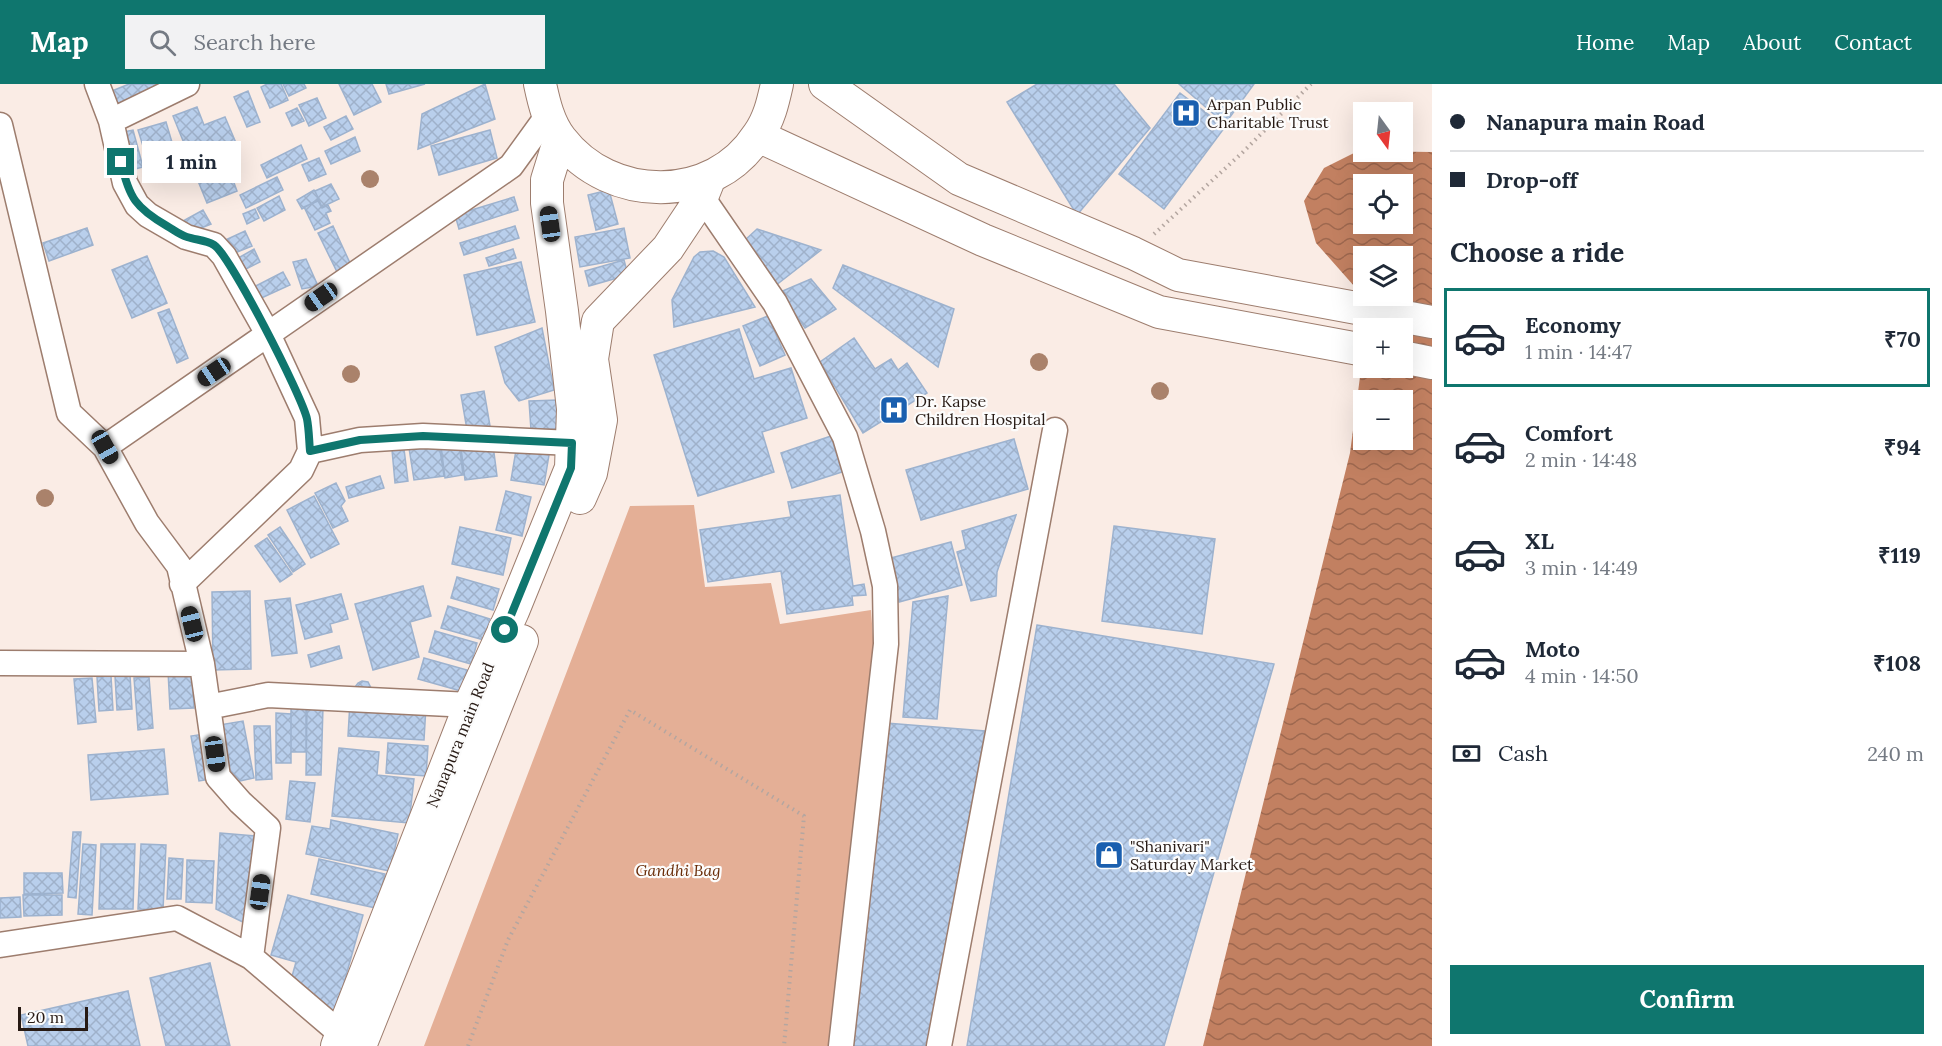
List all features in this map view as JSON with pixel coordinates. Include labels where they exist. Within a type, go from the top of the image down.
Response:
[{"type":"main road","points":[[540,84],[554,127],[583,163],[612,180],[645,188],[706,187],[758,136],[771,110],[777,84]]},
{"type":"main road","points":[[825,84],[959,179],[1133,253],[1178,275],[1432,322]]},
{"type":"main road","name":"Nanapura main Road","points":[[346,1042],[470,705],[513,611],[571,468],[573,409],[547,203],[547,180],[554,127]]},
{"type":"main road","points":[[758,136],[983,240],[1159,312],[1353,348]]},
{"type":"main road","name":"Nanapura main Road","points":[[346,1042],[591,472],[601,420],[592,359],[598,321],[668,248],[706,187]]},
{"type":"main road","points":[[1413,359],[1432,363]]},
{"type":"street","points":[[97,84],[111,121],[125,183],[137,205],[148,215],[186,237],[214,245],[225,256],[268,334],[307,418],[310,451],[301,470],[182,584]]},
{"type":"street","points":[[111,121],[187,84]]},
{"type":"street","points":[[0,125],[69,413],[105,447],[147,523],[179,566],[202,664],[218,777],[268,828],[251,957]]},
{"type":"street","points":[[105,447],[511,166],[554,127]]},
{"type":"street","points":[[706,187],[775,303],[845,436],[873,531],[885,586],[885,644],[841,1046]]},
{"type":"street","points":[[939,1046],[1055,430]]},
{"type":"street","points":[[310,451],[360,440],[423,436],[572,443]]},
{"type":"street","points":[[0,663],[202,664]]},
{"type":"street","points":[[208,706],[268,695],[470,705]]},
{"type":"street","points":[[0,945],[177,918],[251,957],[346,1042]]},
{"type":"path","points":[[1133,253],[1243,152],[1311,84]]},
{"type":"path","points":[[468,1046],[508,940],[630,710],[804,816],[784,1046]]},
{"type":"green space","name":"Gandhi Bag","points":[[694,505],[705,587],[771,583],[780,624],[871,610],[874,651],[834,1046],[424,1046],[630,506]]},
{"type":"water","points":[[1413,152],[1432,152],[1432,1046],[1203,1046],[1350,453],[1353,430],[1353,450],[1413,450],[1413,390],[1358,390],[1360,378],[1413,378],[1413,318],[1368,318],[1370,306],[1413,306],[1413,246],[1353,246],[1353,285],[1316,243],[1304,201],[1324,168],[1353,154],[1353,162],[1413,162]]},
{"type":"building","points":[[129,84],[165,84],[117,104],[112,91]]},
{"type":"building","points":[[267,84],[281,84],[288,100],[270,108],[261,87]]},
{"type":"building","points":[[283,84],[304,84],[306,88],[289,96]]},
{"type":"building","points":[[339,84],[372,84],[381,102],[354,115]]},
{"type":"building","points":[[386,84],[425,84],[389,94]]},
{"type":"building","points":[[485,84],[495,119],[418,149],[422,114]]},
{"type":"building","points":[[1037,84],[1114,84],[1150,128],[1077,215],[1007,102]]},
{"type":"building","points":[[1179,84],[1254,84],[1225,124]]},
{"type":"building","points":[[248,91],[260,122],[247,127],[234,97]]},
{"type":"building","points":[[1180,93],[1225,127],[1164,209],[1119,174]]},
{"type":"building","points":[[317,98],[326,118],[309,126],[299,105]]},
{"type":"building","points":[[197,107],[204,125],[225,117],[239,150],[194,168],[173,116]]},
{"type":"building","points":[[297,108],[304,121],[292,126],[286,113]]},
{"type":"building","points":[[346,116],[353,129],[331,140],[324,127]]},
{"type":"building","points":[[166,122],[179,166],[153,178],[138,130]]},
{"type":"building","points":[[133,130],[143,167],[127,171],[118,133]]},
{"type":"building","points":[[490,130],[497,158],[439,175],[431,146]]},
{"type":"building","points":[[355,137],[360,151],[331,164],[325,151]]},
{"type":"building","points":[[301,145],[307,159],[267,178],[261,165]]},
{"type":"building","points":[[319,158],[326,174],[309,181],[302,165]]},
{"type":"building","points":[[229,169],[237,191],[207,203],[198,181]]},
{"type":"building","points":[[277,177],[283,190],[246,208],[240,195]]},
{"type":"building","points":[[331,184],[339,199],[322,207],[315,191]]},
{"type":"building","points":[[314,190],[319,199],[302,209],[297,200]]},
{"type":"building","points":[[609,190],[618,224],[596,230],[588,195]]},
{"type":"building","points":[[279,196],[285,210],[264,221],[257,208]]},
{"type":"building","points":[[514,197],[518,210],[459,229],[455,215]]},
{"type":"building","points":[[318,201],[322,208],[328,205],[331,211],[326,213],[330,223],[315,230],[304,207]]},
{"type":"building","points":[[255,209],[259,218],[247,224],[243,214]]},
{"type":"building","points":[[203,210],[211,224],[191,232],[183,221]]},
{"type":"building","points":[[333,226],[350,263],[338,274],[318,233]]},
{"type":"building","points":[[515,226],[519,238],[464,255],[460,243]]},
{"type":"building","points":[[87,228],[93,245],[49,261],[43,243]]},
{"type":"building","points":[[624,228],[630,258],[580,267],[575,237]]},
{"type":"building","points":[[757,229],[821,250],[775,286],[745,240]]},
{"type":"building","points":[[245,231],[252,246],[232,254],[221,242]]},
{"type":"building","points":[[254,249],[260,262],[240,272],[233,261]]},
{"type":"building","points":[[513,249],[516,258],[489,266],[486,258]]},
{"type":"building","points":[[713,251],[724,257],[755,307],[674,327],[672,300],[694,257],[700,252]]},
{"type":"building","points":[[147,256],[167,303],[132,318],[112,270]]},
{"type":"building","points":[[306,259],[318,286],[302,289],[293,262]]},
{"type":"building","points":[[624,260],[628,275],[589,286],[585,271]]},
{"type":"building","points":[[521,262],[535,322],[477,335],[464,275]]},
{"type":"building","points":[[843,265],[954,309],[938,367],[833,288]]},
{"type":"building","points":[[283,272],[290,285],[257,300],[250,289]]},
{"type":"building","points":[[811,279],[836,309],[805,328],[780,292]]},
{"type":"building","points":[[169,309],[188,358],[177,363],[158,313]]},
{"type":"building","points":[[768,316],[785,355],[760,366],[743,326]]},
{"type":"building","points":[[542,328],[554,390],[519,401],[505,383],[495,347]]},
{"type":"building","points":[[739,329],[754,379],[791,368],[807,418],[762,432],[774,472],[698,496],[654,355]]},
{"type":"building","points":[[854,338],[875,369],[891,359],[898,370],[907,363],[927,393],[863,433],[820,362]]},
{"type":"building","points":[[484,391],[490,426],[467,430],[461,395]]},
{"type":"building","points":[[557,400],[559,429],[531,430],[529,401]]},
{"type":"building","points":[[831,436],[842,472],[792,488],[781,453]]},
{"type":"building","points":[[1014,439],[1028,489],[921,520],[906,470]]},
{"type":"building","points":[[459,443],[463,475],[445,478],[441,446]]},
{"type":"building","points":[[439,444],[444,476],[414,480],[409,448]]},
{"type":"building","points":[[493,445],[497,476],[465,480],[461,448]]},
{"type":"building","points":[[404,449],[408,481],[395,483],[392,450]]},
{"type":"building","points":[[516,450],[549,455],[544,485],[511,480]]},
{"type":"building","points":[[380,476],[384,488],[349,498],[346,487]]},
{"type":"building","points":[[336,483],[345,501],[341,506],[348,521],[333,528],[315,493]]},
{"type":"building","points":[[506,491],[531,497],[522,536],[496,530]]},
{"type":"building","points":[[840,495],[853,586],[864,584],[866,595],[852,596],[853,605],[787,614],[781,571],[708,582],[700,530],[791,517],[788,502]]},
{"type":"building","points":[[314,496],[339,544],[311,558],[287,510]]},
{"type":"building","points":[[1016,515],[997,572],[996,596],[971,601],[957,552],[966,549],[962,531]]},
{"type":"building","points":[[1114,526],[1215,539],[1202,634],[1102,621]]},
{"type":"building","points":[[280,527],[305,564],[293,572],[268,535]]},
{"type":"building","points":[[460,527],[511,538],[503,575],[452,564]]},
{"type":"building","points":[[267,538],[292,574],[280,582],[255,546]]},
{"type":"building","points":[[951,542],[962,585],[899,602],[887,559]]},
{"type":"building","points":[[457,577],[499,589],[493,610],[451,598]]},
{"type":"building","points":[[423,586],[431,616],[410,622],[419,657],[373,670],[355,604]]},
{"type":"building","points":[[250,591],[251,669],[213,670],[212,592]]},
{"type":"building","points":[[341,594],[348,619],[330,624],[332,632],[305,639],[296,605]]},
{"type":"building","points":[[948,596],[937,719],[903,717],[913,602]]},
{"type":"building","points":[[290,598],[297,653],[272,656],[265,601]]},
{"type":"building","points":[[448,606],[490,619],[484,640],[441,628]]},
{"type":"building","name":"\"Shanivari\" Saturday Market","points":[[1037,625],[1274,664],[1164,1046],[967,1046]]},
{"type":"building","points":[[435,631],[477,643],[471,664],[429,652]]},
{"type":"building","points":[[339,646],[342,658],[311,667],[308,655]]},
{"type":"building","points":[[424,658],[467,670],[461,691],[418,679]]},
{"type":"building","points":[[192,669],[194,708],[170,709],[168,671]]},
{"type":"building","points":[[130,675],[132,709],[117,710],[115,676]]},
{"type":"building","points":[[111,676],[113,710],[99,711],[97,677]]},
{"type":"building","points":[[149,677],[153,728],[138,730],[134,678]]},
{"type":"building","points":[[92,678],[96,722],[78,724],[74,679]]},
{"type":"building","points":[[362,681],[368,682],[371,688],[355,687]]},
{"type":"building","points":[[291,702],[306,703],[306,752],[291,752]]},
{"type":"building","points":[[350,702],[426,706],[424,740],[348,736]]},
{"type":"building","points":[[307,707],[323,707],[321,775],[306,775]]},
{"type":"building","points":[[276,713],[291,714],[291,763],[276,763]]},
{"type":"building","points":[[243,721],[254,778],[230,783],[219,725]]},
{"type":"building","points":[[886,723],[985,731],[928,1046],[846,1046]]},
{"type":"building","points":[[254,726],[270,726],[272,779],[256,780]]},
{"type":"building","points":[[204,734],[212,779],[199,781],[191,736]]},
{"type":"building","points":[[388,743],[428,746],[426,776],[386,773]]},
{"type":"building","points":[[339,748],[379,752],[377,775],[414,779],[409,823],[332,816]]},
{"type":"building","points":[[164,749],[168,794],[91,800],[88,755]]},
{"type":"building","points":[[290,781],[315,783],[310,822],[286,819]]},
{"type":"building","points":[[331,820],[398,834],[390,871],[306,854],[312,826],[330,829]]},
{"type":"building","points":[[73,832],[81,832],[76,898],[68,897]]},
{"type":"building","points":[[220,833],[256,836],[249,925],[216,909]]},
{"type":"building","points":[[83,844],[96,845],[92,915],[78,914]]},
{"type":"building","points":[[101,844],[135,844],[133,909],[99,909]]},
{"type":"building","points":[[141,844],[166,845],[163,910],[138,909]]},
{"type":"building","points":[[169,858],[183,859],[181,899],[167,899]]},
{"type":"building","points":[[319,859],[385,874],[376,908],[311,894]]},
{"type":"building","points":[[187,860],[214,861],[212,903],[186,902]]},
{"type":"building","points":[[24,873],[62,873],[63,893],[24,894]]},
{"type":"building","points":[[23,895],[62,895],[62,915],[24,916]]},
{"type":"building","points":[[288,895],[363,915],[335,1015],[291,980],[296,962],[271,955]]},
{"type":"building","points":[[20,897],[21,917],[0,918],[0,898]]},
{"type":"building","points":[[210,963],[230,1046],[166,1046],[150,978]]},
{"type":"building","points":[[128,991],[140,1046],[28,1046],[21,1015]]},
{"type":"place","name":"Arpan Public Charitable Trust","points":[[1186,113]]},
{"type":"place","name":"Dr. Kapse Children Hospital","points":[[894,410]]},
{"type":"place","name":"\"Shanivari\" Saturday Market","points":[[1109,855]]},
{"type":"route","points":[[121,162],[125,183],[137,205],[148,215],[186,237],[214,245],[225,256],[268,334],[302,404],[307,418],[310,451],[360,440],[423,436],[572,443],[571,468],[505,630]]}]
